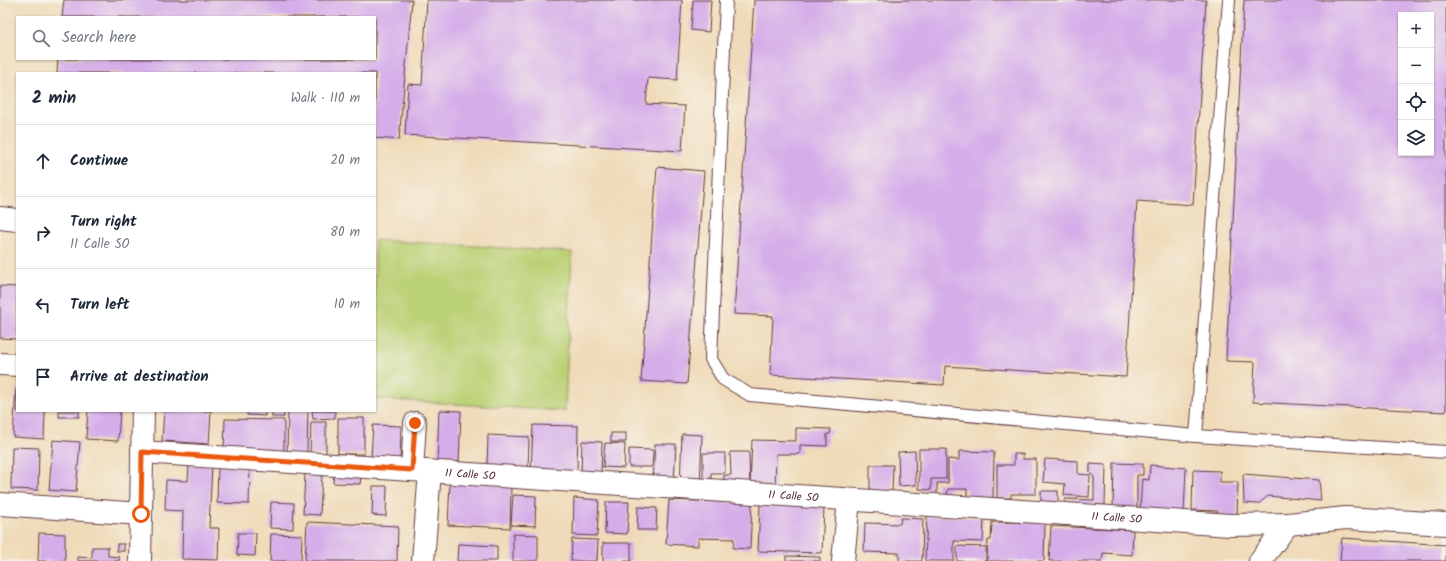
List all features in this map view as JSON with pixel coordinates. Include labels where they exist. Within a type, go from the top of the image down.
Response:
[{"type":"street","points":[[0,218],[16,220]]},
{"type":"street","points":[[0,364],[16,365]]},
{"type":"street","points":[[140,561],[143,412]]},
{"type":"street","points":[[415,423],[421,470],[423,561]]},
{"type":"street","name":"11 Calle SO","points":[[142,452],[1230,525],[1288,524],[1346,518],[1446,524]]},
{"type":"street","points":[[843,561],[849,500]]},
{"type":"street","points":[[0,504],[141,514]]},
{"type":"street","points":[[1260,561],[1288,524]]},
{"type":"lane","points":[[726,0],[711,359],[723,379],[750,395],[1196,436],[1446,452]]},
{"type":"lane","points":[[1196,436],[1229,0]]},
{"type":"green space","points":[[376,240],[572,252],[565,411],[376,399]]},
{"type":"building","points":[[64,0],[412,0],[399,140],[376,138],[376,72],[57,72],[58,60],[376,60],[376,16],[62,16]]},
{"type":"building","points":[[427,0],[682,0],[677,80],[648,78],[646,104],[685,106],[682,151],[405,135],[408,84],[422,85]]},
{"type":"building","points":[[693,0],[711,0],[709,32],[691,30]]},
{"type":"building","points":[[754,0],[1206,0],[1193,205],[1137,201],[1126,377],[945,366],[944,385],[770,375],[773,316],[734,314]]},
{"type":"building","points":[[1244,0],[1446,0],[1446,412],[1253,402],[1255,362],[1226,361]]},
{"type":"building","points":[[657,167],[704,171],[687,384],[641,381]]},
{"type":"building","points":[[0,286],[16,287],[16,339],[0,338]]},
{"type":"building","points":[[16,389],[16,412],[45,412],[44,439],[13,437]]},
{"type":"building","points":[[439,410],[461,411],[459,464],[437,463]]},
{"type":"building","points":[[59,412],[79,412],[79,417],[59,417]]},
{"type":"building","points":[[88,412],[120,412],[118,441],[86,439]]},
{"type":"building","points":[[164,412],[211,412],[209,444],[162,441]]},
{"type":"building","points":[[247,412],[265,412],[265,416],[247,415]]},
{"type":"building","points":[[272,412],[284,412],[284,417],[272,417]]},
{"type":"building","points":[[288,412],[308,412],[307,454],[287,454]]},
{"type":"building","points":[[312,412],[335,412],[335,418],[313,419]]},
{"type":"building","points":[[338,418],[364,418],[364,454],[338,454]]},
{"type":"building","points":[[225,419],[284,420],[284,453],[224,451]]},
{"type":"building","points":[[311,422],[326,422],[326,455],[310,455]]},
{"type":"building","points":[[373,425],[401,426],[400,460],[371,458]]},
{"type":"building","points":[[533,425],[578,426],[577,474],[531,472]]},
{"type":"building","points":[[796,428],[831,429],[830,434],[827,434],[827,446],[800,445],[800,454],[776,454],[775,489],[750,488],[752,440],[796,441]]},
{"type":"building","points":[[611,433],[626,433],[626,442],[611,442]]},
{"type":"building","points":[[682,434],[702,435],[700,485],[680,484]]},
{"type":"building","points":[[488,435],[529,437],[528,472],[487,470]]},
{"type":"building","points":[[53,440],[80,442],[76,492],[49,490]]},
{"type":"building","points":[[582,441],[602,442],[601,475],[581,474]]},
{"type":"building","points":[[605,443],[625,444],[624,468],[603,467]]},
{"type":"building","points":[[655,444],[676,444],[674,483],[653,482]]},
{"type":"building","points":[[12,447],[39,448],[38,490],[11,489]]},
{"type":"building","points":[[629,449],[653,450],[652,467],[629,467]]},
{"type":"building","points":[[919,449],[946,449],[946,479],[931,479],[931,490],[919,489]]},
{"type":"building","points":[[915,451],[916,485],[899,486],[898,452]]},
{"type":"building","points":[[959,451],[994,452],[993,499],[967,499],[967,489],[948,489],[947,495],[937,495],[937,483],[948,483],[948,459],[959,460]]},
{"type":"building","points":[[730,452],[749,452],[750,486],[724,486],[724,475],[731,475]]},
{"type":"building","points":[[703,453],[725,453],[725,473],[711,473],[711,484],[703,484]]},
{"type":"building","points":[[1014,454],[1023,454],[1023,459],[1036,459],[1036,494],[1011,494],[1011,498],[997,498],[997,465],[1014,465]]},
{"type":"building","points":[[1045,459],[1078,461],[1078,474],[1090,475],[1089,497],[1064,495],[1065,484],[1043,482]]},
{"type":"building","points":[[1114,463],[1143,464],[1143,475],[1137,475],[1137,510],[1113,509]]},
{"type":"building","points":[[189,464],[212,465],[209,528],[219,528],[218,560],[182,559],[183,511],[165,510],[166,480],[188,481]]},
{"type":"building","points":[[1090,464],[1106,465],[1105,505],[1065,504],[1065,499],[1094,500],[1094,477],[1090,473]]},
{"type":"building","points":[[218,465],[250,467],[249,504],[217,503]]},
{"type":"building","points":[[870,465],[893,465],[892,496],[870,495]]},
{"type":"building","points":[[1150,465],[1186,468],[1184,513],[1140,510],[1142,479],[1149,480]]},
{"type":"building","points":[[1193,470],[1220,471],[1220,482],[1238,482],[1237,519],[1218,518],[1218,511],[1192,510]]},
{"type":"building","points":[[305,474],[322,475],[320,515],[303,514]]},
{"type":"building","points":[[1243,474],[1319,480],[1321,501],[1268,496],[1258,504],[1244,503]]},
{"type":"building","points":[[334,475],[361,476],[360,484],[333,483]]},
{"type":"building","points":[[450,482],[511,485],[510,528],[448,525]]},
{"type":"building","points":[[373,486],[387,486],[386,516],[372,515]]},
{"type":"building","points":[[1041,491],[1058,491],[1058,507],[1041,507]]},
{"type":"building","points":[[513,495],[536,496],[535,526],[511,525]]},
{"type":"building","points":[[574,498],[599,500],[597,536],[573,535]]},
{"type":"building","points":[[669,500],[752,503],[750,549],[733,548],[734,539],[698,538],[698,546],[666,544]]},
{"type":"building","points":[[271,502],[294,503],[293,529],[270,528]]},
{"type":"building","points":[[606,502],[629,502],[627,534],[605,533]]},
{"type":"building","points":[[760,504],[824,507],[822,553],[758,551]]},
{"type":"building","points":[[638,507],[657,508],[656,530],[637,530]]},
{"type":"building","points":[[927,516],[984,518],[983,542],[954,541],[954,561],[925,561]]},
{"type":"building","points":[[901,518],[923,519],[922,561],[899,561],[899,553],[864,552],[865,523],[900,524]]},
{"type":"building","points":[[307,522],[398,526],[397,561],[305,561]]},
{"type":"building","points":[[992,522],[1045,523],[1044,561],[987,561],[988,540],[991,540]]},
{"type":"building","points":[[1051,526],[1133,530],[1132,555],[1103,553],[1102,561],[1049,561]]},
{"type":"building","points":[[39,533],[65,534],[65,561],[38,561]]},
{"type":"building","points":[[238,533],[256,533],[255,556],[237,555]]},
{"type":"building","points":[[271,534],[302,535],[301,561],[270,561]]},
{"type":"building","points":[[513,534],[538,535],[538,561],[513,561]]},
{"type":"building","points":[[1342,538],[1446,545],[1446,561],[1340,561]]},
{"type":"building","points":[[572,539],[598,540],[597,561],[571,561]]},
{"type":"building","points":[[603,543],[631,543],[631,561],[603,561]]},
{"type":"building","points":[[117,544],[124,544],[124,551],[117,551]]},
{"type":"building","points":[[458,544],[497,546],[497,561],[457,561]]},
{"type":"building","points":[[957,546],[986,547],[986,561],[957,561]]},
{"type":"building","points":[[92,547],[108,547],[108,556],[119,557],[119,561],[78,561],[78,557],[92,558]]},
{"type":"building","points":[[786,556],[820,557],[820,561],[786,561]]},
{"type":"route","points":[[141,514],[142,452],[412,470],[415,423]]}]
